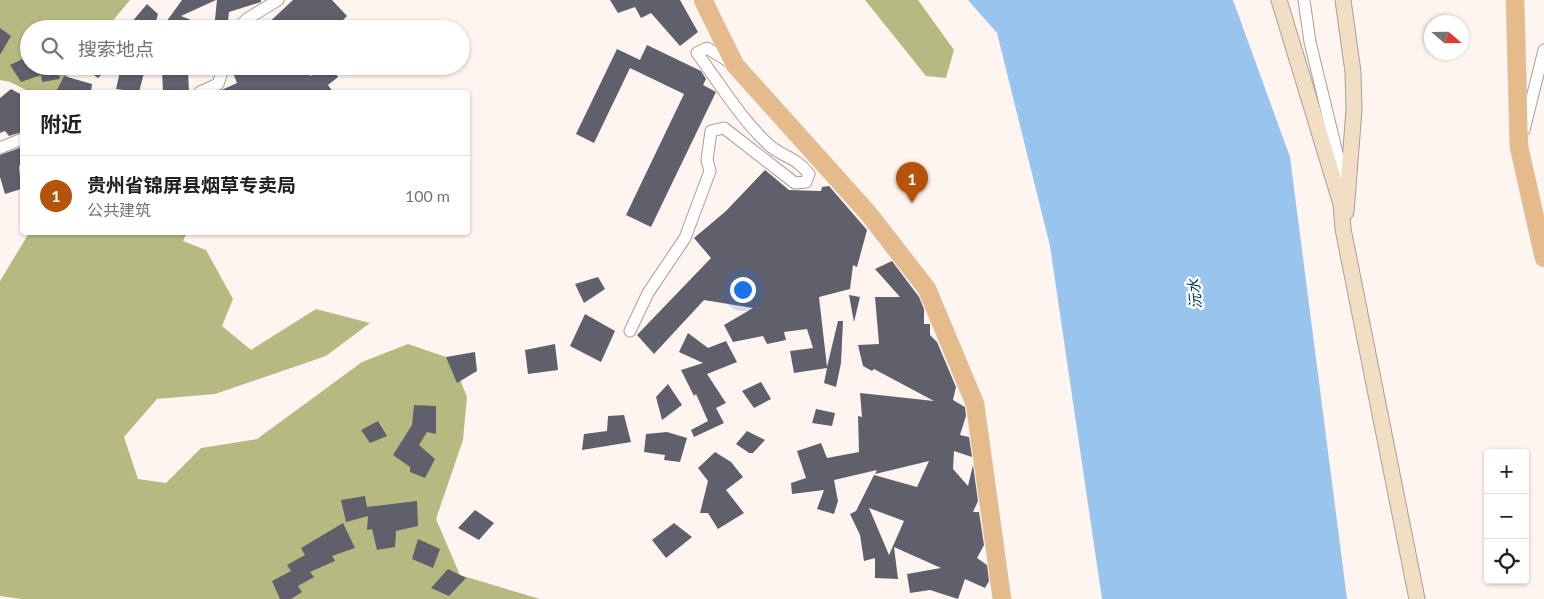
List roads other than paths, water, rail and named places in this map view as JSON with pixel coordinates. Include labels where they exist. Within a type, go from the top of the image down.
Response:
[{"type":"main road","points":[[703,0],[735,65],[868,213],[927,289],[976,404],[1002,599]]},
{"type":"main road","points":[[1515,0],[1520,147],[1544,258]]},
{"type":"street","points":[[246,20],[278,0]]},
{"type":"street","points":[[1279,0],[1342,204],[1344,229],[1417,599]]},
{"type":"street","points":[[1304,0],[1310,42],[1348,200]]},
{"type":"street","points":[[1343,0],[1353,72],[1354,110],[1348,200],[1344,229]]},
{"type":"street","points":[[630,331],[648,293],[685,238],[710,171],[707,160],[711,131],[724,128],[795,183],[806,182],[809,174],[800,162],[771,146],[747,122],[697,53],[707,48],[735,65]]},
{"type":"street","points":[[1520,147],[1544,50]]},
{"type":"street","points":[[204,90],[218,84],[221,75]]},
{"type":"street","points":[[0,148],[20,139]]},
{"type":"water","name":"沅水","points":[[968,0],[1233,0],[1290,157],[1347,599],[1102,599],[1050,246],[997,33]]},
{"type":"place","name":"贵州省锦屏县烟草专卖局","points":[[912,203]]}]
